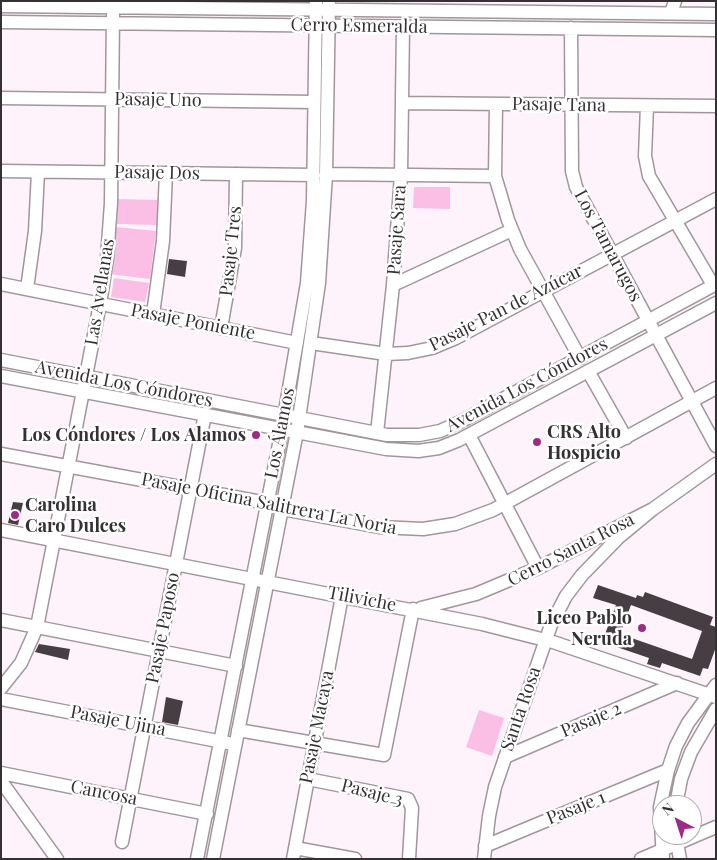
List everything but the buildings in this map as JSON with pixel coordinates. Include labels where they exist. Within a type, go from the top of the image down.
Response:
[{"type":"street","name":"Las Avellanas","points":[[1,688],[21,663],[38,627],[100,304],[109,235],[113,5]]},
{"type":"street","name":"Cerro Esmeralda","points":[[1,6],[322,6],[368,10],[389,10],[409,6],[532,7],[595,13],[634,7],[673,7],[716,14]]},
{"type":"street","name":"Los Álamos","points":[[213,859],[300,418],[311,343],[322,254],[320,174],[314,102],[316,25],[322,6]]},
{"type":"street","name":"Los Álamos","points":[[197,859],[282,429],[297,343],[320,174],[329,26],[322,6]]},
{"type":"street","points":[[532,7],[533,28]]},
{"type":"street","points":[[368,10],[370,26]]},
{"type":"street","points":[[389,10],[389,26]]},
{"type":"street","points":[[571,28],[580,20],[595,13]]},
{"type":"street","name":"Cerro Esmeralda","points":[[1,22],[716,30]]},
{"type":"street","name":"Pasaje Sara","points":[[377,433],[393,285],[401,175],[403,26]]},
{"type":"street","name":"Los Tamarugos","points":[[571,28],[573,179],[716,446]]},
{"type":"street","name":"Pasaje Uno","points":[[1,98],[314,102]]},
{"type":"street","name":"Pasaje Tana","points":[[402,103],[716,106]]},
{"type":"street","points":[[496,104],[495,176],[512,230],[580,358]]},
{"type":"street","points":[[647,106],[645,156],[647,167],[654,185],[715,284]]},
{"type":"street","name":"Pasaje Dos","points":[[1,171],[495,176]]},
{"type":"street","points":[[27,289],[35,231],[38,172]]},
{"type":"street","points":[[153,314],[163,241],[166,173]]},
{"type":"street","name":"Pasaje Tres","points":[[221,328],[234,248],[236,174]]},
{"type":"street","name":"Pasaje Pan de Azúcar","points":[[311,343],[386,354],[414,352],[444,343],[716,199]]},
{"type":"street","points":[[393,285],[512,230]]},
{"type":"street","name":"Pasaje Poniente","points":[[1,284],[297,343]]},
{"type":"street","name":"Avenida Los Cóndores","points":[[1,360],[377,433],[408,436],[445,429],[715,284]]},
{"type":"street","name":"Avenida Los Cóndores","points":[[1,376],[407,452],[439,448],[469,435],[716,303]]},
{"type":"street","points":[[588,371],[626,438]]},
{"type":"street","name":"Pasaje Oficina Salitrera La Noria","points":[[1,454],[267,503],[282,509],[379,527],[405,529],[455,524],[505,504],[716,388]]},
{"type":"street","name":"Pasaje Paposo","points":[[122,842],[205,414]]},
{"type":"street","points":[[469,435],[538,568]]},
{"type":"street","name":"Cerro Santa Rosa","points":[[413,609],[476,594],[538,568],[652,509],[716,464]]},
{"type":"street","name":"Santa Rosa","points":[[484,859],[491,802],[545,640],[558,610],[582,575],[618,538],[652,509]]},
{"type":"street","name":"Tiliviche","points":[[1,530],[413,609],[545,640],[677,683],[714,692]]},
{"type":"street","name":"Pasaje Macaya","points":[[294,853],[342,596]]},
{"type":"street","points":[[238,730],[384,755],[413,609]]},
{"type":"street","points":[[1,620],[236,666]]},
{"type":"street","name":"Pasaje 2","points":[[505,757],[677,683]]},
{"type":"street","points":[[662,854],[660,807],[668,770],[682,735],[714,692]]},
{"type":"street","name":"Pasaje Ujina","points":[[1,699],[235,744]]},
{"type":"street","points":[[678,795],[681,779],[691,752],[716,710]]},
{"type":"street","name":"Pasaje 1","points":[[485,846],[668,770]]},
{"type":"street","name":"Cancosa","points":[[1,773],[207,814]]},
{"type":"street","name":"Pasaje 3","points":[[308,779],[408,799],[412,808],[410,859]]},
{"type":"street","points":[[1,781],[58,859]]},
{"type":"street","points":[[702,831],[716,827]]},
{"type":"street","points":[[641,859],[662,854],[671,845]]},
{"type":"street","points":[[678,845],[680,859]]},
{"type":"street","points":[[294,853],[355,859]]},
{"type":"shaded area","points":[[414,187],[450,187],[450,209],[413,208]]},
{"type":"shaded area","points":[[118,199],[159,200],[158,225],[117,224]]},
{"type":"shaded area","points":[[115,227],[156,231],[150,279],[109,274]]},
{"type":"shaded area","points":[[114,278],[149,283],[145,302],[111,297]]},
{"type":"shaded area","points":[[479,710],[504,718],[492,756],[466,747]]},
{"type":"place","name":"Los Cóndores / Los Alamos","points":[[256,435]]},
{"type":"place","name":"CRS Alto Hospicio","points":[[537,442]]},
{"type":"place","name":"Carolina Caro Dulces","points":[[15,515]]},
{"type":"place","name":"Liceo Pablo Neruda","points":[[642,628]]}]
